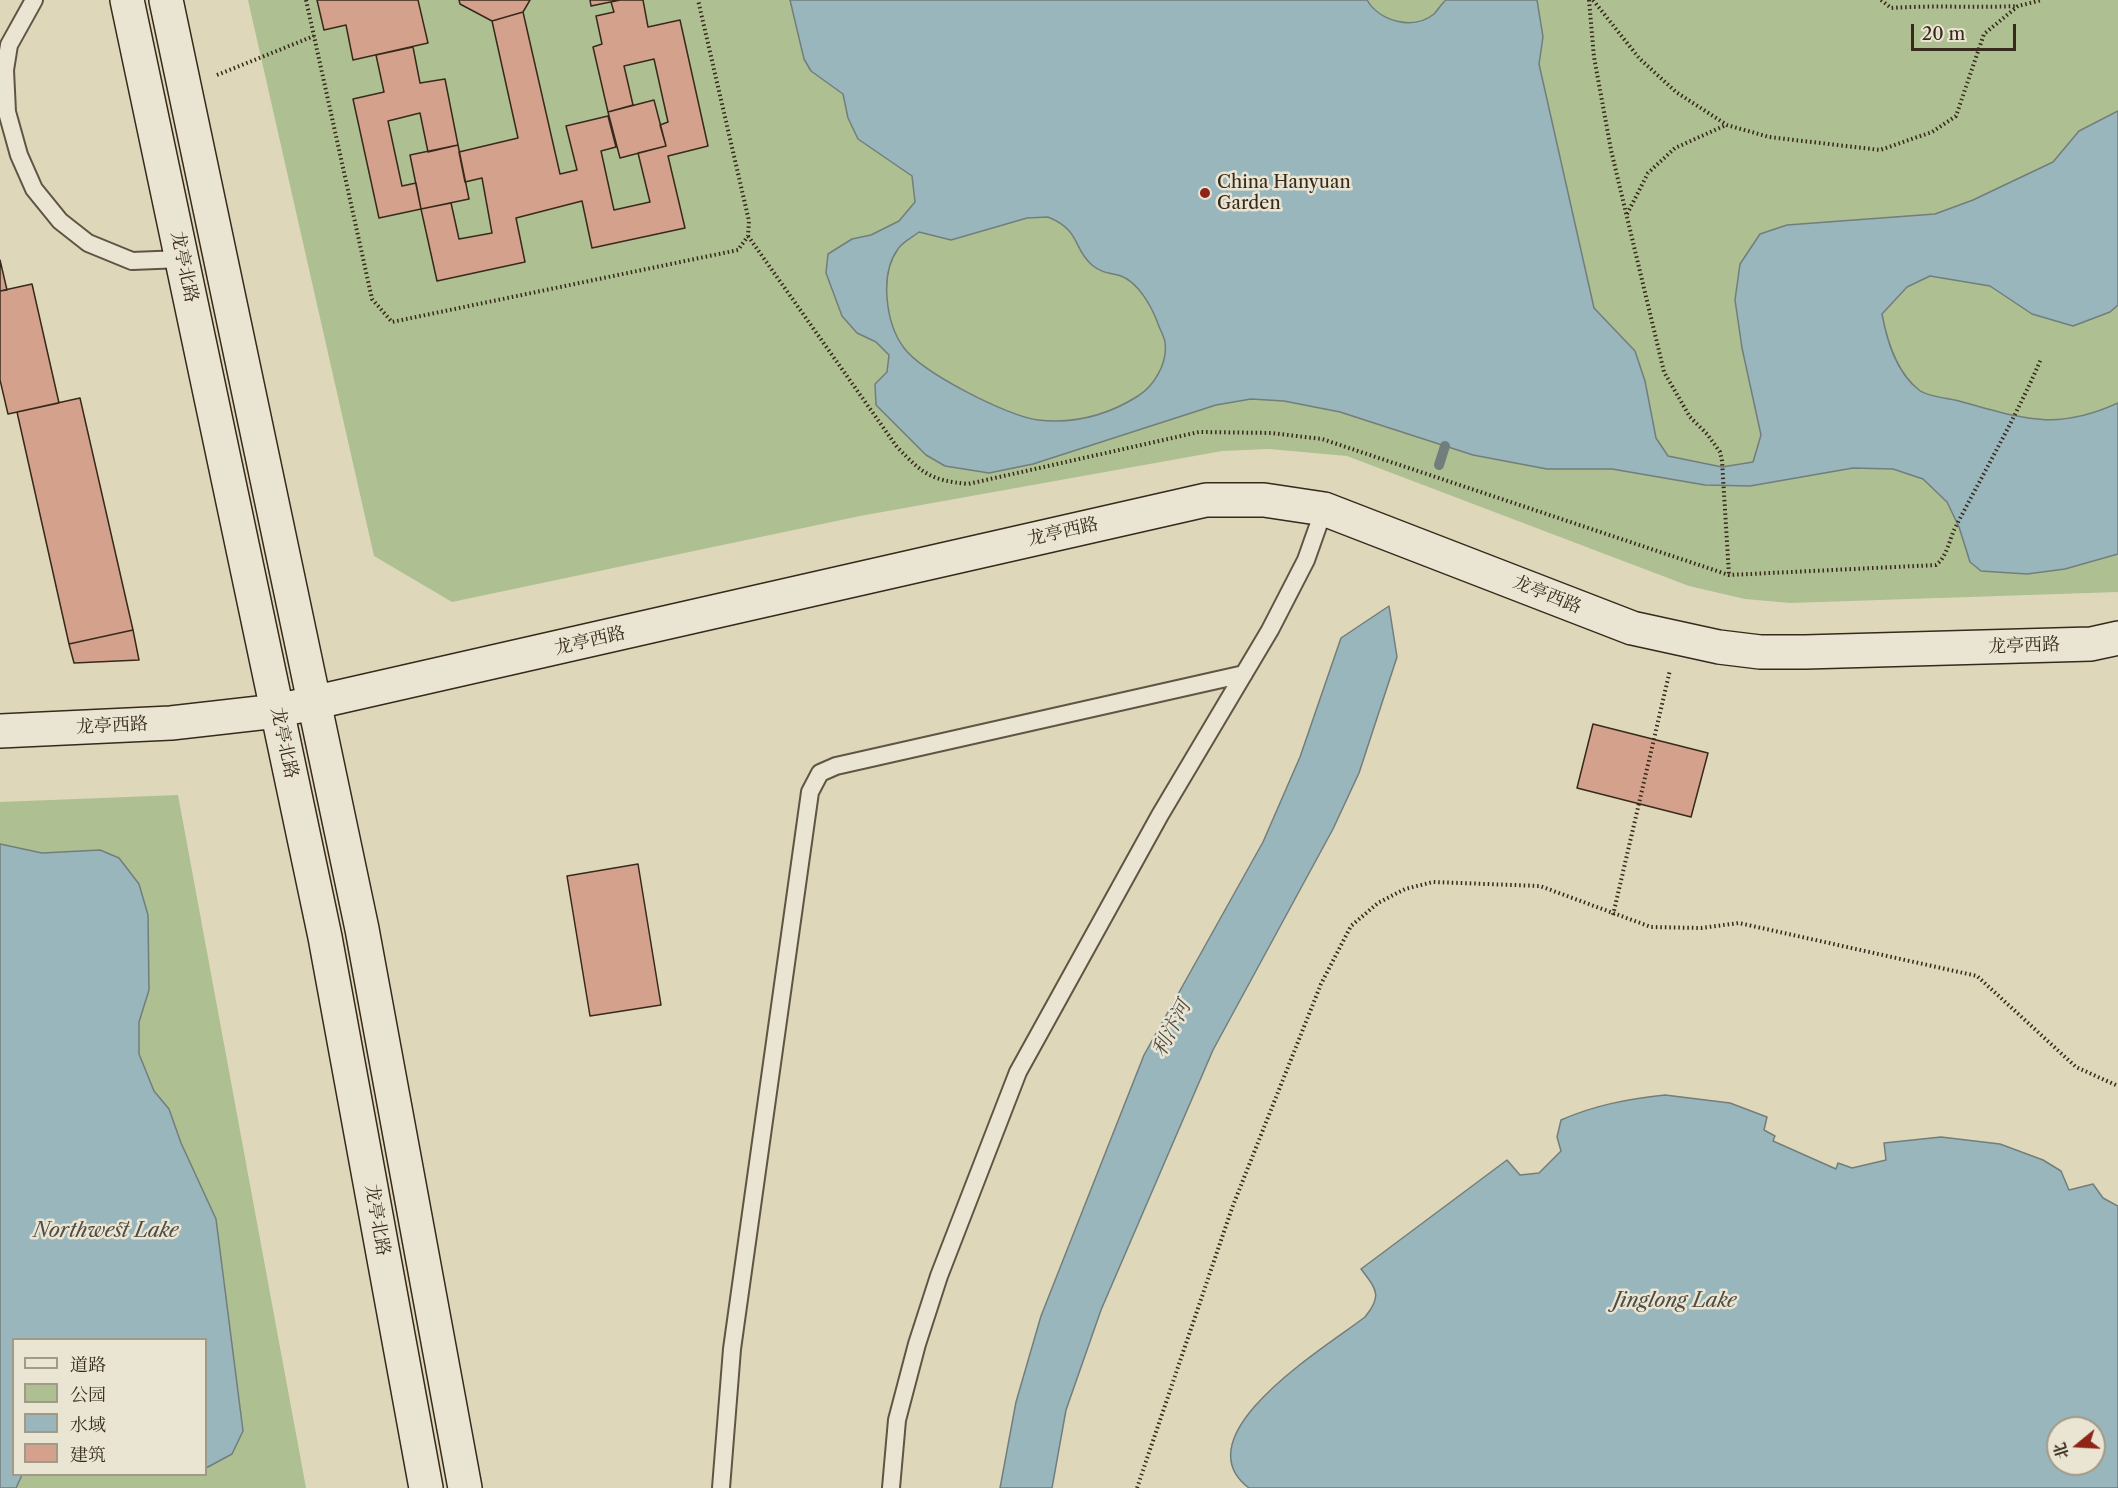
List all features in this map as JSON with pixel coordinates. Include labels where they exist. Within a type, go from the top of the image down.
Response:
[{"type":"main road","name":"龙亭北路","points":[[127,0],[325,937],[426,1488]]},
{"type":"main road","name":"龙亭北路","points":[[166,0],[362,929],[465,1488]]},
{"type":"main road","name":"龙亭西路","points":[[0,731],[171,723],[277,711],[314,704],[1206,500],[1264,500],[1324,509],[1632,628],[1739,650],[1794,652],[2091,644],[2118,638]]},
{"type":"lane","points":[[34,0],[9,45],[5,70],[6,134],[34,189],[60,221],[88,243],[132,261],[182,259]]},
{"type":"lane","points":[[891,1488],[897,1420],[917,1344],[939,1276],[1018,1072],[1160,816],[1244,674],[1306,560],[1324,509]]},
{"type":"lane","points":[[720,1488],[732,1349],[810,792],[820,773],[836,766],[1244,674]]},
{"type":"path","points":[[306,0],[372,299],[392,322],[738,250],[748,237],[749,221],[698,0]]},
{"type":"path","points":[[1591,0],[1639,58],[1676,93],[1727,125],[1769,137],[1880,150],[1932,132],[1956,116],[1984,34],[2018,6]]},
{"type":"path","points":[[1591,0],[1596,68],[1626,215],[1664,372],[1690,417],[1707,434],[1720,452],[1729,575]]},
{"type":"path","points":[[1881,0],[1891,8],[2018,6],[2042,0]]},
{"type":"path","points":[[186,88],[314,36]]},
{"type":"path","points":[[1626,215],[1648,173],[1675,148],[1727,125]]},
{"type":"path","points":[[1953,532],[2027,391],[2041,359]]},
{"type":"path","points":[[1614,915],[1677,638]]},
{"type":"path","points":[[1137,1488],[1232,1208],[1321,984],[1352,926],[1378,903],[1405,889],[1433,882],[1540,886],[1578,898],[1614,915],[1651,927],[1675,929],[1739,923],[1977,976],[2076,1067],[2118,1086]]},
{"type":"green space","name":"China Hanyuan Garden","points":[[248,0],[2118,0],[2118,592],[1790,603],[1745,599],[1689,586],[1347,456],[1269,449],[1222,451],[860,516],[452,602],[374,556]]},
{"type":"green space","name":"Northwest Lake","points":[[178,795],[306,1488],[0,1488],[0,802]]},
{"type":"water","points":[[790,0],[1367,0],[1372,7],[1388,18],[1407,23],[1426,19],[1434,14],[1446,0],[1537,0],[1543,37],[1539,64],[1594,308],[1635,351],[1645,381],[1656,438],[1668,456],[1722,467],[1753,462],[1761,435],[1742,348],[1735,300],[1740,264],[1760,234],[1787,225],[1935,214],[1973,200],[2053,162],[2079,131],[2118,111],[2118,305],[2110,312],[2073,326],[2032,314],[1990,286],[1930,276],[1907,287],[1882,314],[1890,345],[1904,374],[1919,390],[1928,394],[2020,417],[2057,420],[2096,412],[2118,403],[2118,554],[2065,569],[2027,574],[1981,571],[1970,562],[1959,527],[1947,502],[1923,479],[1893,469],[1853,468],[1750,486],[1705,485],[1612,469],[1547,469],[1473,455],[1340,412],[1284,401],[1251,399],[1216,405],[1033,464],[989,473],[945,466],[926,455],[876,405],[875,384],[887,372],[889,355],[876,342],[857,333],[842,316],[826,273],[828,254],[852,239],[871,235],[899,221],[915,202],[912,176],[858,139],[848,118],[843,94],[811,71],[804,59]],"holes":[[[1048,217],[1059,222],[1072,234],[1081,252],[1095,268],[1121,276],[1133,283],[1151,308],[1164,337],[1165,350],[1159,373],[1144,392],[1127,403],[1090,417],[1065,421],[1038,420],[1007,411],[966,392],[929,369],[904,348],[893,326],[887,299],[888,272],[900,246],[919,232],[951,240],[1027,218]]]},
{"type":"water","name":"利汴河","points":[[1389,606],[1397,657],[1359,773],[1333,829],[1213,1050],[1101,1310],[1066,1410],[1052,1488],[1000,1488],[1016,1402],[1041,1316],[1144,1055],[1263,842],[1300,757],[1341,638]]},
{"type":"water","name":"Northwest Lake","points":[[0,844],[42,853],[100,850],[119,858],[139,884],[148,915],[149,990],[139,1022],[139,1054],[154,1091],[169,1109],[181,1143],[216,1219],[243,1431],[232,1454],[207,1467],[207,1338],[12,1338],[12,1476],[22,1476],[16,1488],[0,1488]]},
{"type":"water","name":"Jinglong Lake","points":[[1665,1095],[1730,1103],[1767,1117],[1764,1130],[1775,1136],[1773,1141],[1836,1169],[1838,1163],[1852,1168],[1886,1160],[1884,1143],[1941,1137],[2000,1144],[2043,1160],[2061,1171],[2069,1190],[2093,1184],[2103,1198],[2118,1206],[2118,1488],[1249,1488],[1232,1467],[1233,1443],[1245,1418],[1267,1393],[1294,1369],[1365,1317],[1376,1297],[1374,1287],[1361,1269],[1507,1160],[1520,1175],[1539,1173],[1561,1151],[1557,1137],[1561,1120],[1625,1101]]},
{"type":"building","points":[[317,0],[418,0],[428,43],[353,60],[346,25],[324,30]]},
{"type":"building","points":[[459,0],[530,0],[523,12],[492,21],[460,4]]},
{"type":"building","points":[[590,0],[620,0],[591,6]]},
{"type":"building","points":[[643,0],[648,27],[680,20],[708,146],[668,156],[685,228],[592,248],[582,201],[516,218],[525,262],[437,281],[421,209],[451,203],[459,239],[492,233],[482,178],[465,182],[459,152],[518,138],[492,21],[523,12],[560,174],[577,170],[566,126],[608,116],[616,147],[601,151],[614,210],[650,202],[638,153],[666,146],[660,125],[668,122],[654,59],[624,66],[633,105],[608,112],[593,47],[602,44],[596,16],[614,12],[611,2]]},
{"type":"building","points":[[413,47],[420,83],[445,79],[458,145],[428,152],[420,113],[388,121],[402,186],[416,183],[421,209],[379,218],[353,99],[384,92],[376,55]]},
{"type":"building","points":[[654,100],[666,146],[620,158],[608,112]]},
{"type":"building","points":[[458,145],[469,199],[421,209],[410,155]]},
{"type":"building","points":[[0,260],[7,290],[0,291]]},
{"type":"building","points":[[32,284],[59,403],[8,414],[0,380],[0,291]]},
{"type":"building","points":[[80,398],[133,630],[69,644],[17,412]]},
{"type":"building","points":[[133,630],[139,660],[74,663],[69,644]]},
{"type":"building","points":[[1593,724],[1708,753],[1691,817],[1577,788]]},
{"type":"building","points":[[638,864],[661,1005],[590,1016],[567,876]]},
{"type":"waterway","points":[[1439,465],[1445,446]]},
{"type":"place","name":"China Hanyuan Garden","points":[[1205,193]]}]
